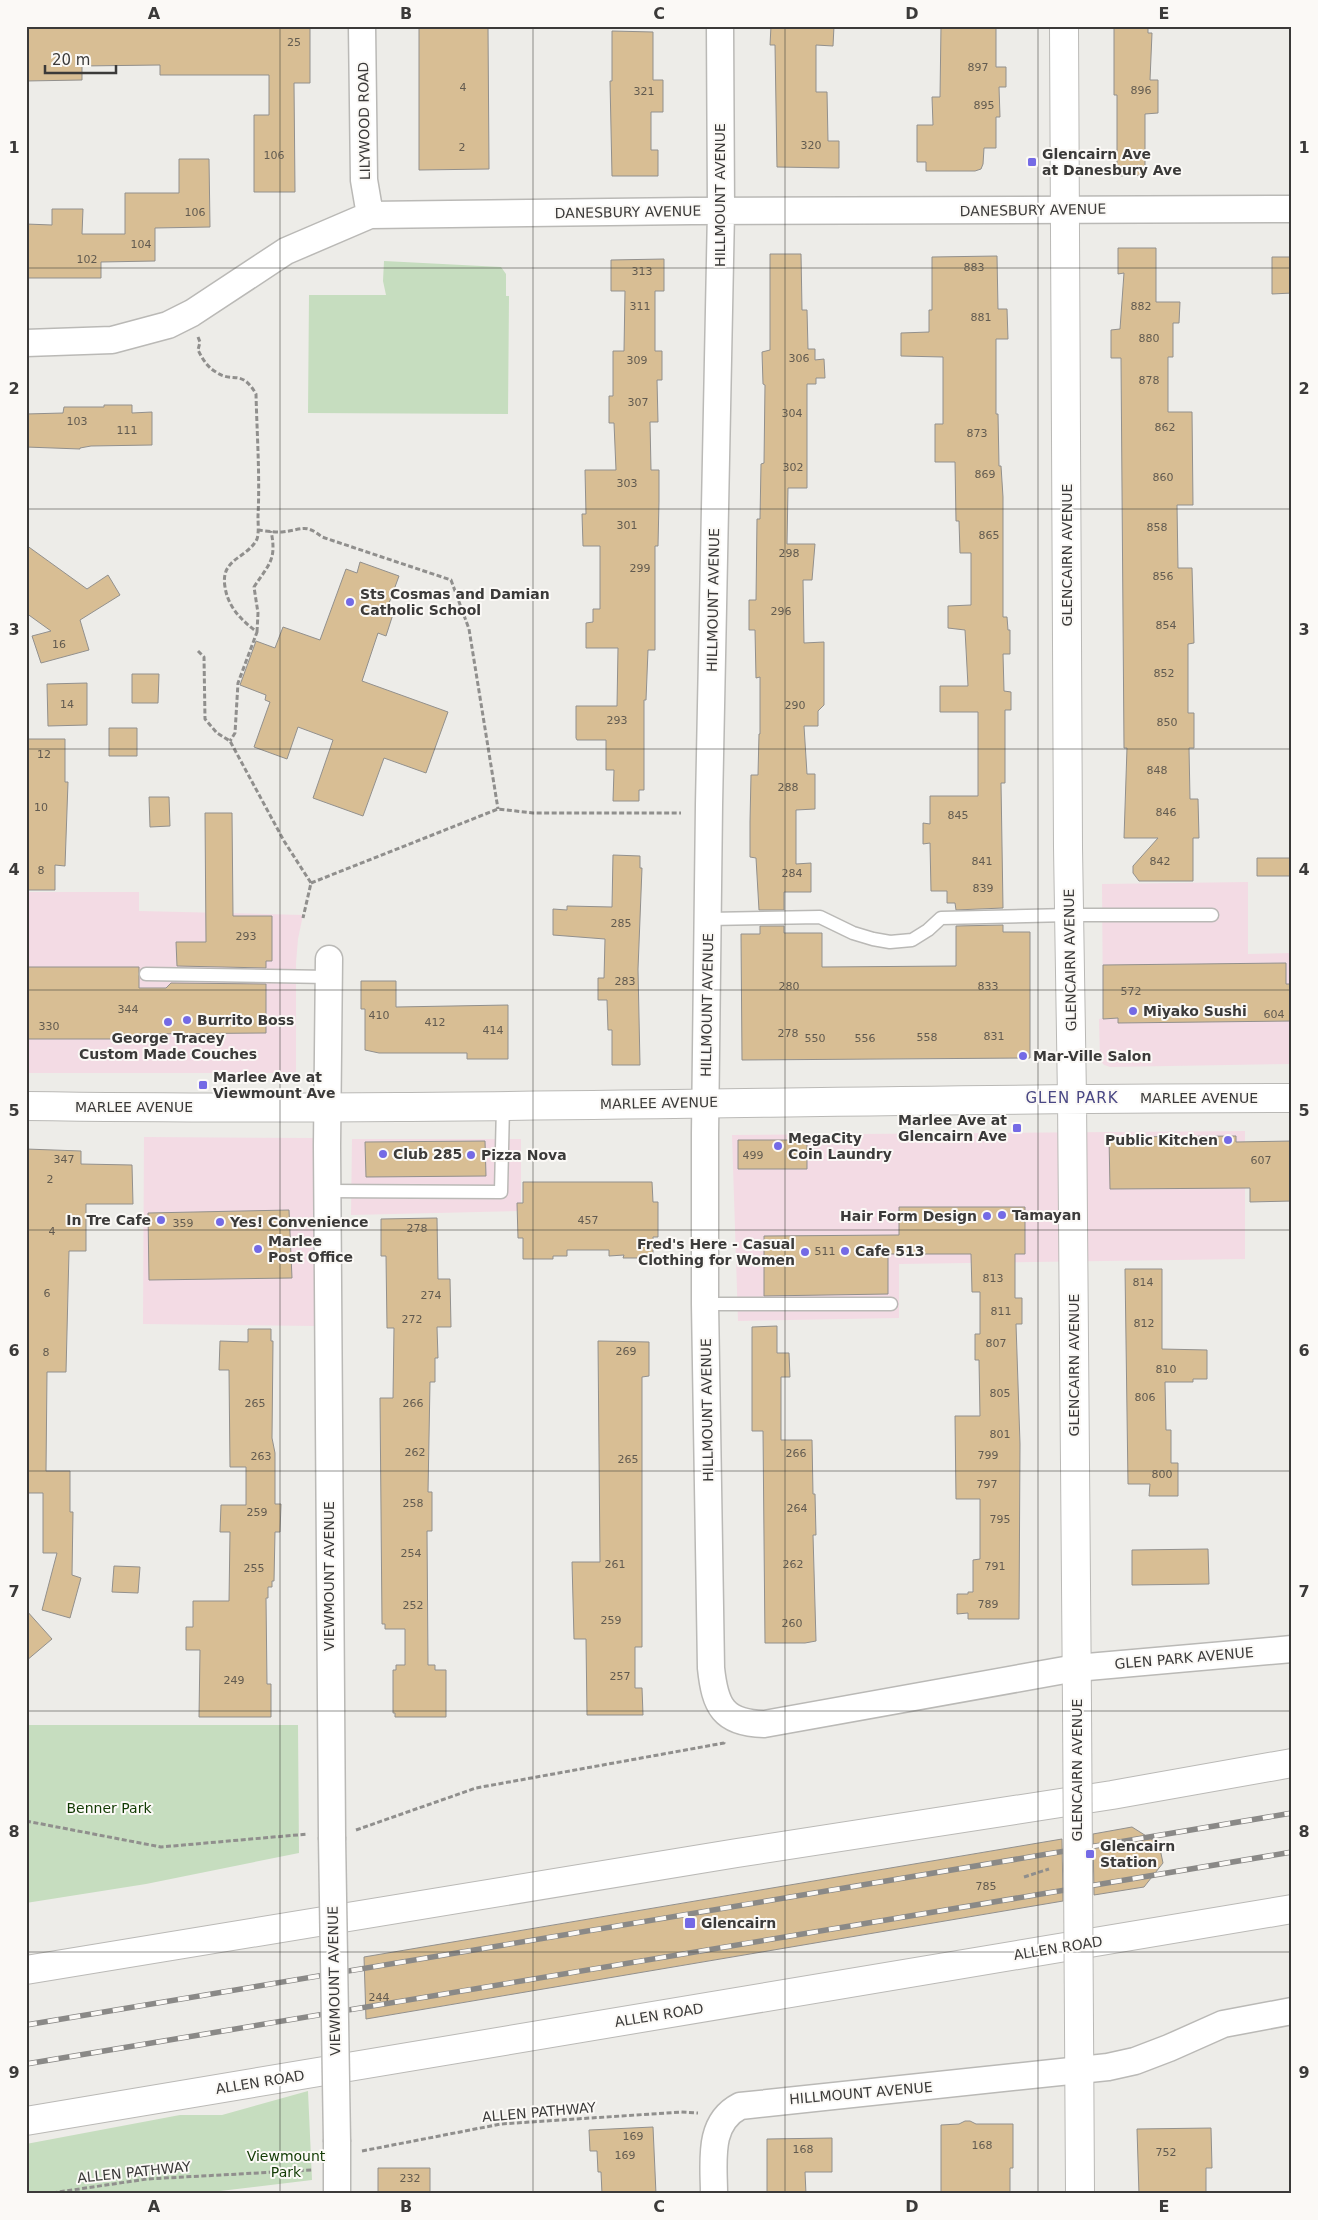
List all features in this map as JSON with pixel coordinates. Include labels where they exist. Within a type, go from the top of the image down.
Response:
[{"type":"main road","name":"GLENCAIRN AVENUE","points":[[1064,26],[1069,915],[1080,2194]]},
{"type":"main road","name":"MARLEE AVENUE","points":[[26,1106],[327,1107],[1072,1098],[1292,1098]]},
{"type":"main road","points":[[26,1970],[737,1853],[1102,1797],[1292,1764]]},
{"type":"main road","name":"ALLEN ROAD","points":[[26,2121],[1292,1909]]},
{"type":"street","name":"LILYWOOD ROAD","points":[[362,26],[364,180],[370,215]]},
{"type":"street","name":"HILLMOUNT AVENUE","points":[[720,26],[721,211],[708,919],[705,1304],[711,1668],[714,1693],[729,1716]]},
{"type":"street","name":"DANESBURY AVENUE","points":[[26,343],[112,340],[168,325],[192,313],[286,251],[370,215],[721,211],[1292,209]]},
{"type":"street","name":"VIEWMOUNT AVENUE","points":[[329,968],[327,1107],[329,1675],[333,1834],[348,2147],[337,2194]]},
{"type":"street","name":"GLEN PARK AVENUE","points":[[1076,1668],[1292,1649]]},
{"type":"street","points":[[729,1716],[747,1723],[764,1724],[1076,1668]]},
{"type":"street","points":[[1079,2070],[1108,2067],[1135,2060],[1191,2040],[1223,2024],[1292,2011]]},
{"type":"street","name":"HILLMOUNT AVENUE","points":[[723,2119],[731,2111],[751,2104],[1040,2076],[1079,2070]]},
{"type":"street","points":[[714,2194],[715,2142],[717,2130],[723,2119]]},
{"type":"lane","points":[[708,919],[820,917],[853,933],[873,940],[890,942],[912,940],[928,930],[941,918],[1069,915],[1212,915]]},
{"type":"lane","points":[[146,974],[329,968]]},
{"type":"lane","points":[[328,1191],[501,1192],[503,1105]]},
{"type":"lane","points":[[705,1304],[891,1304]]},
{"type":"path","points":[[196,332],[200,342],[198,350],[204,362],[216,373],[240,377],[250,383],[256,394],[259,496],[258,538],[251,547],[229,564],[225,574],[224,586],[235,613],[243,622],[257,632]]},
{"type":"path","points":[[258,530],[281,532],[305,527],[312,528],[322,537],[451,580],[469,629],[498,809]]},
{"type":"path","points":[[230,741],[235,733],[238,683],[257,632],[258,613],[254,587],[274,556],[275,548],[271,531]]},
{"type":"path","points":[[198,651],[204,657],[205,719],[217,733],[230,741],[284,841],[311,883],[303,918]]},
{"type":"path","points":[[311,883],[498,809],[533,813],[681,813]]},
{"type":"path","points":[[26,1822],[161,1847],[333,1834],[476,1788],[724,1743],[729,1716]]},
{"type":"path","points":[[1106,1861],[1136,1858]]},
{"type":"path","points":[[1024,1877],[1049,1869]]},
{"type":"path","name":"ALLEN PATHWAY","points":[[348,2147],[501,2124],[681,2112],[723,2119]]},
{"type":"path","name":"ALLEN PATHWAY","points":[[45,2194],[156,2179],[315,2170]]},
{"type":"shaded area","points":[[1248,882],[1248,954],[1292,953],[1292,1064],[1110,1067],[1104,1065],[1100,1060],[1099,1019],[1103,1018],[1102,884]]},
{"type":"shaded area","points":[[26,892],[139,892],[139,911],[303,915],[296,963],[296,1073],[26,1073]]},
{"type":"shaded area","points":[[1245,1131],[1245,1259],[899,1264],[899,1318],[738,1321],[732,1135]]},
{"type":"shaded area","points":[[144,1137],[313,1138],[316,1326],[143,1324]]},
{"type":"shaded area","points":[[352,1139],[521,1139],[521,1211],[351,1215]]},
{"type":"green space","points":[[384,261],[501,267],[506,274],[506,296],[509,296],[508,414],[308,413],[309,295],[386,295],[383,281]]},
{"type":"green space","name":"Benner Park","points":[[26,1725],[298,1725],[299,1853],[146,1884],[26,1903]]},
{"type":"green space","name":"Viewmount Park","points":[[308,2091],[312,2180],[195,2194],[26,2194],[26,2144],[180,2115],[222,2115]]},
{"type":"building","points":[[26,26],[310,26],[310,83],[294,83],[295,192],[254,192],[254,115],[269,115],[269,75],[160,75],[160,65],[82,66],[82,80],[26,81]]},
{"type":"building","points":[[419,26],[488,26],[489,169],[419,170]]},
{"type":"building","points":[[771,26],[834,26],[833,46],[816,45],[816,92],[827,92],[828,141],[839,141],[839,168],[777,167],[775,45],[770,45]]},
{"type":"building","points":[[941,26],[996,26],[996,67],[1006,67],[1006,87],[999,87],[1000,117],[996,117],[996,148],[984,148],[983,164],[981,169],[975,171],[926,171],[926,162],[917,162],[917,125],[933,125],[932,97],[940,97]]},
{"type":"building","points":[[1114,26],[1148,26],[1148,33],[1152,33],[1150,80],[1158,80],[1158,113],[1145,114],[1145,175],[1117,176],[1117,95],[1114,95]]},
{"type":"building","points":[[612,31],[653,32],[653,80],[663,80],[663,112],[651,112],[651,150],[658,150],[658,176],[612,176],[610,81],[612,81]]},
{"type":"building","points":[[179,159],[209,159],[210,227],[155,228],[155,261],[101,262],[101,278],[26,278],[26,224],[52,225],[52,209],[83,209],[82,234],[125,234],[125,193],[179,193]]},
{"type":"building","points":[[1118,248],[1156,248],[1156,302],[1180,302],[1179,323],[1173,323],[1173,357],[1168,357],[1168,412],[1192,412],[1193,505],[1177,505],[1178,568],[1192,568],[1194,643],[1188,644],[1188,713],[1194,713],[1194,748],[1189,748],[1190,799],[1198,799],[1199,838],[1193,838],[1193,881],[1139,881],[1133,873],[1133,866],[1158,838],[1124,838],[1127,748],[1124,748],[1121,358],[1111,358],[1111,330],[1120,329],[1124,273],[1118,274]]},
{"type":"building","points":[[770,254],[801,254],[802,310],[807,310],[808,349],[815,349],[815,360],[824,359],[825,378],[816,378],[816,384],[807,384],[807,488],[788,488],[787,544],[815,544],[812,580],[803,580],[804,643],[824,642],[824,705],[818,711],[818,726],[804,726],[807,774],[815,774],[815,809],[796,810],[796,864],[811,863],[811,892],[784,892],[784,910],[759,910],[756,858],[750,857],[751,775],[758,775],[760,677],[756,678],[755,630],[749,630],[749,600],[756,600],[757,519],[760,519],[761,464],[764,463],[765,385],[763,384],[762,352],[770,350]]},
{"type":"building","points":[[997,256],[998,309],[1007,309],[1008,339],[996,339],[996,414],[998,414],[999,466],[1001,466],[1003,497],[1003,617],[1007,617],[1008,630],[1010,630],[1010,654],[1003,654],[1004,691],[1011,692],[1011,710],[1005,710],[1005,783],[1001,783],[1003,908],[956,910],[955,903],[947,903],[947,891],[931,891],[930,843],[923,844],[923,823],[930,824],[930,796],[978,796],[978,712],[940,712],[940,686],[968,686],[965,630],[948,628],[948,606],[971,605],[971,553],[960,553],[959,521],[956,521],[955,462],[935,462],[935,424],[943,424],[943,357],[901,356],[901,333],[929,332],[929,310],[932,310],[932,257]]},
{"type":"building","points":[[1272,257],[1292,257],[1292,293],[1272,294]]},
{"type":"building","points":[[664,259],[664,291],[655,291],[655,351],[662,351],[662,380],[657,380],[658,422],[650,422],[651,470],[659,470],[659,501],[658,546],[655,546],[655,650],[648,650],[646,700],[644,700],[644,790],[639,790],[639,801],[613,801],[614,770],[606,770],[606,740],[577,740],[576,738],[576,706],[617,706],[618,648],[586,648],[586,623],[593,622],[593,609],[600,609],[600,546],[583,546],[582,514],[586,514],[585,470],[616,470],[614,423],[609,423],[609,396],[613,396],[613,351],[624,351],[625,291],[611,291],[611,260]]},
{"type":"building","points":[[104,405],[132,405],[132,413],[152,412],[152,445],[91,446],[80,449],[26,447],[26,414],[63,413],[64,407],[104,407]]},
{"type":"building","points":[[26,545],[87,589],[108,575],[120,595],[80,620],[89,650],[41,663],[32,636],[51,631],[26,613]]},
{"type":"building","points":[[360,562],[399,576],[388,606],[395,608],[386,636],[378,633],[362,681],[448,712],[426,773],[384,758],[363,816],[313,798],[333,740],[298,727],[287,759],[254,747],[270,702],[265,700],[266,695],[240,685],[256,641],[275,648],[283,627],[320,640],[346,569],[357,573]]},
{"type":"building","points":[[132,674],[159,674],[158,703],[132,703]]},
{"type":"building","points":[[87,683],[87,725],[48,726],[47,684]]},
{"type":"building","points":[[109,728],[137,728],[137,756],[109,756]]},
{"type":"building","points":[[26,739],[65,739],[65,782],[68,782],[65,866],[55,865],[55,890],[26,890]]},
{"type":"building","points":[[149,797],[169,797],[170,826],[150,827]]},
{"type":"building","points":[[205,813],[232,813],[233,916],[272,916],[272,961],[266,961],[266,968],[177,966],[176,942],[206,942]]},
{"type":"building","points":[[613,855],[640,856],[640,868],[642,868],[638,969],[640,1065],[612,1065],[612,1030],[608,1030],[607,1000],[598,1000],[598,978],[604,978],[605,939],[553,935],[553,909],[567,910],[567,906],[612,907]]},
{"type":"building","points":[[1257,858],[1292,858],[1292,876],[1257,876]]},
{"type":"building","points":[[1003,925],[1003,932],[1030,932],[1030,1058],[742,1060],[741,934],[760,934],[760,926],[784,926],[784,933],[822,933],[822,967],[956,966],[956,926]]},
{"type":"building","points":[[1286,963],[1286,984],[1292,984],[1292,1021],[1118,1023],[1118,1018],[1103,1019],[1103,965]]},
{"type":"building","points":[[26,967],[139,967],[139,988],[166,988],[171,983],[266,984],[266,1033],[139,1034],[139,1039],[26,1039]]},
{"type":"building","points":[[361,981],[396,981],[396,1007],[508,1005],[508,1059],[467,1059],[467,1053],[379,1053],[365,1050],[365,1009],[361,1009]]},
{"type":"building","points":[[1236,1136],[1236,1142],[1292,1141],[1292,1201],[1250,1202],[1250,1188],[1110,1189],[1109,1137]]},
{"type":"building","points":[[738,1140],[807,1140],[807,1169],[738,1169]]},
{"type":"building","points":[[485,1141],[486,1176],[366,1177],[365,1142]]},
{"type":"building","points":[[26,1149],[81,1151],[81,1164],[132,1165],[133,1204],[86,1204],[86,1251],[69,1251],[66,1372],[47,1372],[46,1471],[70,1471],[70,1512],[73,1512],[72,1575],[81,1578],[70,1618],[42,1610],[57,1553],[43,1553],[43,1493],[26,1493]]},
{"type":"building","points":[[523,1182],[652,1182],[653,1202],[658,1202],[658,1237],[653,1237],[653,1258],[623,1258],[624,1255],[609,1256],[609,1250],[567,1250],[567,1256],[553,1256],[553,1259],[523,1259],[523,1238],[518,1238],[517,1203],[523,1203]]},
{"type":"building","points":[[899,1207],[1025,1207],[1025,1254],[1015,1254],[1015,1298],[1022,1298],[1022,1324],[1016,1324],[1020,1444],[1019,1619],[968,1619],[968,1613],[957,1614],[957,1594],[973,1592],[973,1560],[980,1559],[980,1499],[956,1499],[955,1416],[980,1416],[979,1360],[975,1360],[975,1334],[980,1334],[980,1292],[972,1292],[971,1254],[888,1254],[888,1294],[764,1296],[764,1236],[899,1235]]},
{"type":"building","points":[[289,1210],[292,1278],[149,1280],[148,1213]]},
{"type":"building","points":[[437,1218],[438,1279],[450,1279],[451,1327],[437,1327],[438,1358],[435,1358],[435,1382],[430,1382],[428,1492],[432,1492],[432,1531],[427,1531],[428,1665],[435,1665],[435,1670],[446,1670],[446,1717],[395,1717],[395,1713],[393,1713],[393,1670],[396,1670],[396,1665],[405,1665],[405,1629],[385,1629],[385,1624],[382,1624],[380,1398],[393,1398],[394,1328],[387,1328],[386,1256],[381,1256],[381,1219]]},
{"type":"building","points":[[1125,1269],[1162,1269],[1162,1349],[1207,1350],[1207,1379],[1193,1379],[1193,1382],[1165,1382],[1166,1430],[1171,1430],[1171,1463],[1178,1463],[1178,1496],[1149,1496],[1150,1484],[1128,1484]]},
{"type":"building","points":[[777,1326],[777,1353],[789,1353],[790,1377],[781,1377],[781,1440],[812,1440],[816,1535],[813,1535],[816,1641],[805,1643],[765,1643],[763,1431],[752,1431],[752,1327]]},
{"type":"building","points":[[248,1329],[271,1329],[271,1341],[273,1341],[272,1438],[275,1453],[275,1504],[281,1504],[280,1532],[275,1532],[274,1581],[272,1581],[272,1587],[268,1587],[268,1598],[266,1598],[267,1684],[271,1684],[271,1717],[199,1717],[200,1650],[186,1650],[186,1627],[193,1627],[193,1601],[229,1601],[230,1532],[220,1532],[221,1505],[246,1505],[246,1467],[230,1467],[229,1370],[219,1370],[220,1341],[248,1342]]},
{"type":"building","points":[[598,1341],[649,1342],[649,1376],[642,1377],[642,1647],[635,1647],[635,1688],[642,1688],[643,1715],[587,1715],[586,1639],[574,1639],[572,1562],[600,1562]]},
{"type":"building","points":[[1208,1549],[1209,1584],[1132,1585],[1132,1550]]},
{"type":"building","points":[[114,1566],[140,1567],[138,1593],[112,1592]]},
{"type":"building","points":[[26,1610],[52,1639],[26,1661]]},
{"type":"building","points":[[1132,1827],[1159,1844],[1163,1863],[1144,1887],[1094,1895],[1093,1834]]},
{"type":"building","points":[[1062,1839],[1063,1901],[366,2019],[364,1957]]},
{"type":"building","points":[[965,2121],[976,2124],[1013,2124],[1013,2168],[1010,2168],[1010,2194],[941,2194],[941,2125],[959,2124]]},
{"type":"building","points":[[653,2127],[656,2194],[602,2194],[601,2172],[598,2172],[597,2151],[590,2151],[589,2130]]},
{"type":"building","points":[[1211,2128],[1212,2168],[1206,2168],[1206,2194],[1139,2194],[1137,2129]]},
{"type":"building","points":[[832,2138],[832,2172],[805,2172],[806,2194],[767,2194],[767,2139]]},
{"type":"building","points":[[378,2168],[430,2168],[430,2194],[378,2194]]},
{"type":"railway","points":[[26,2025],[1292,1813]]},
{"type":"railway","points":[[26,2064],[1292,1852]]},
{"type":"place","name":"Glencairn Ave at Danesbury Ave","points":[[1032,162]]},
{"type":"place","name":"Sts Cosmas and Damian Catholic School","points":[[350,602]]},
{"type":"place","name":"Miyako Sushi","points":[[1133,1011]]},
{"type":"place","name":"Burrito Boss","points":[[187,1020]]},
{"type":"place","name":"George Tracey Custom Made Couches","points":[[168,1022]]},
{"type":"place","name":"Mar-Ville Salon","points":[[1023,1056]]},
{"type":"place","name":"Marlee Ave at Viewmount Ave","points":[[203,1085]]},
{"type":"place","name":"Marlee Ave at Glencairn Ave","points":[[1017,1128]]},
{"type":"place","name":"Public Kitchen","points":[[1228,1140]]},
{"type":"place","name":"MegaCity Coin Laundry","points":[[778,1146]]},
{"type":"place","name":"Club 285","points":[[383,1154]]},
{"type":"place","name":"Pizza Nova","points":[[471,1155]]},
{"type":"place","name":"Tamayan","points":[[1002,1215]]},
{"type":"place","name":"Hair Form Design","points":[[987,1216]]},
{"type":"place","name":"In Tre Cafe","points":[[161,1220]]},
{"type":"place","name":"Yes! Convenience","points":[[220,1222]]},
{"type":"place","name":"Marlee Post Office","points":[[258,1249]]},
{"type":"place","name":"Cafe 513","points":[[845,1251]]},
{"type":"place","name":"Fred's Here - Casual Clothing for Women","points":[[805,1252]]},
{"type":"place","name":"Glencairn Station","points":[[1090,1854]]},
{"type":"place","name":"Glencairn","points":[[690,1923]]},
{"type":"district","name":"GLEN PARK","points":[[1072,1098]]}]
